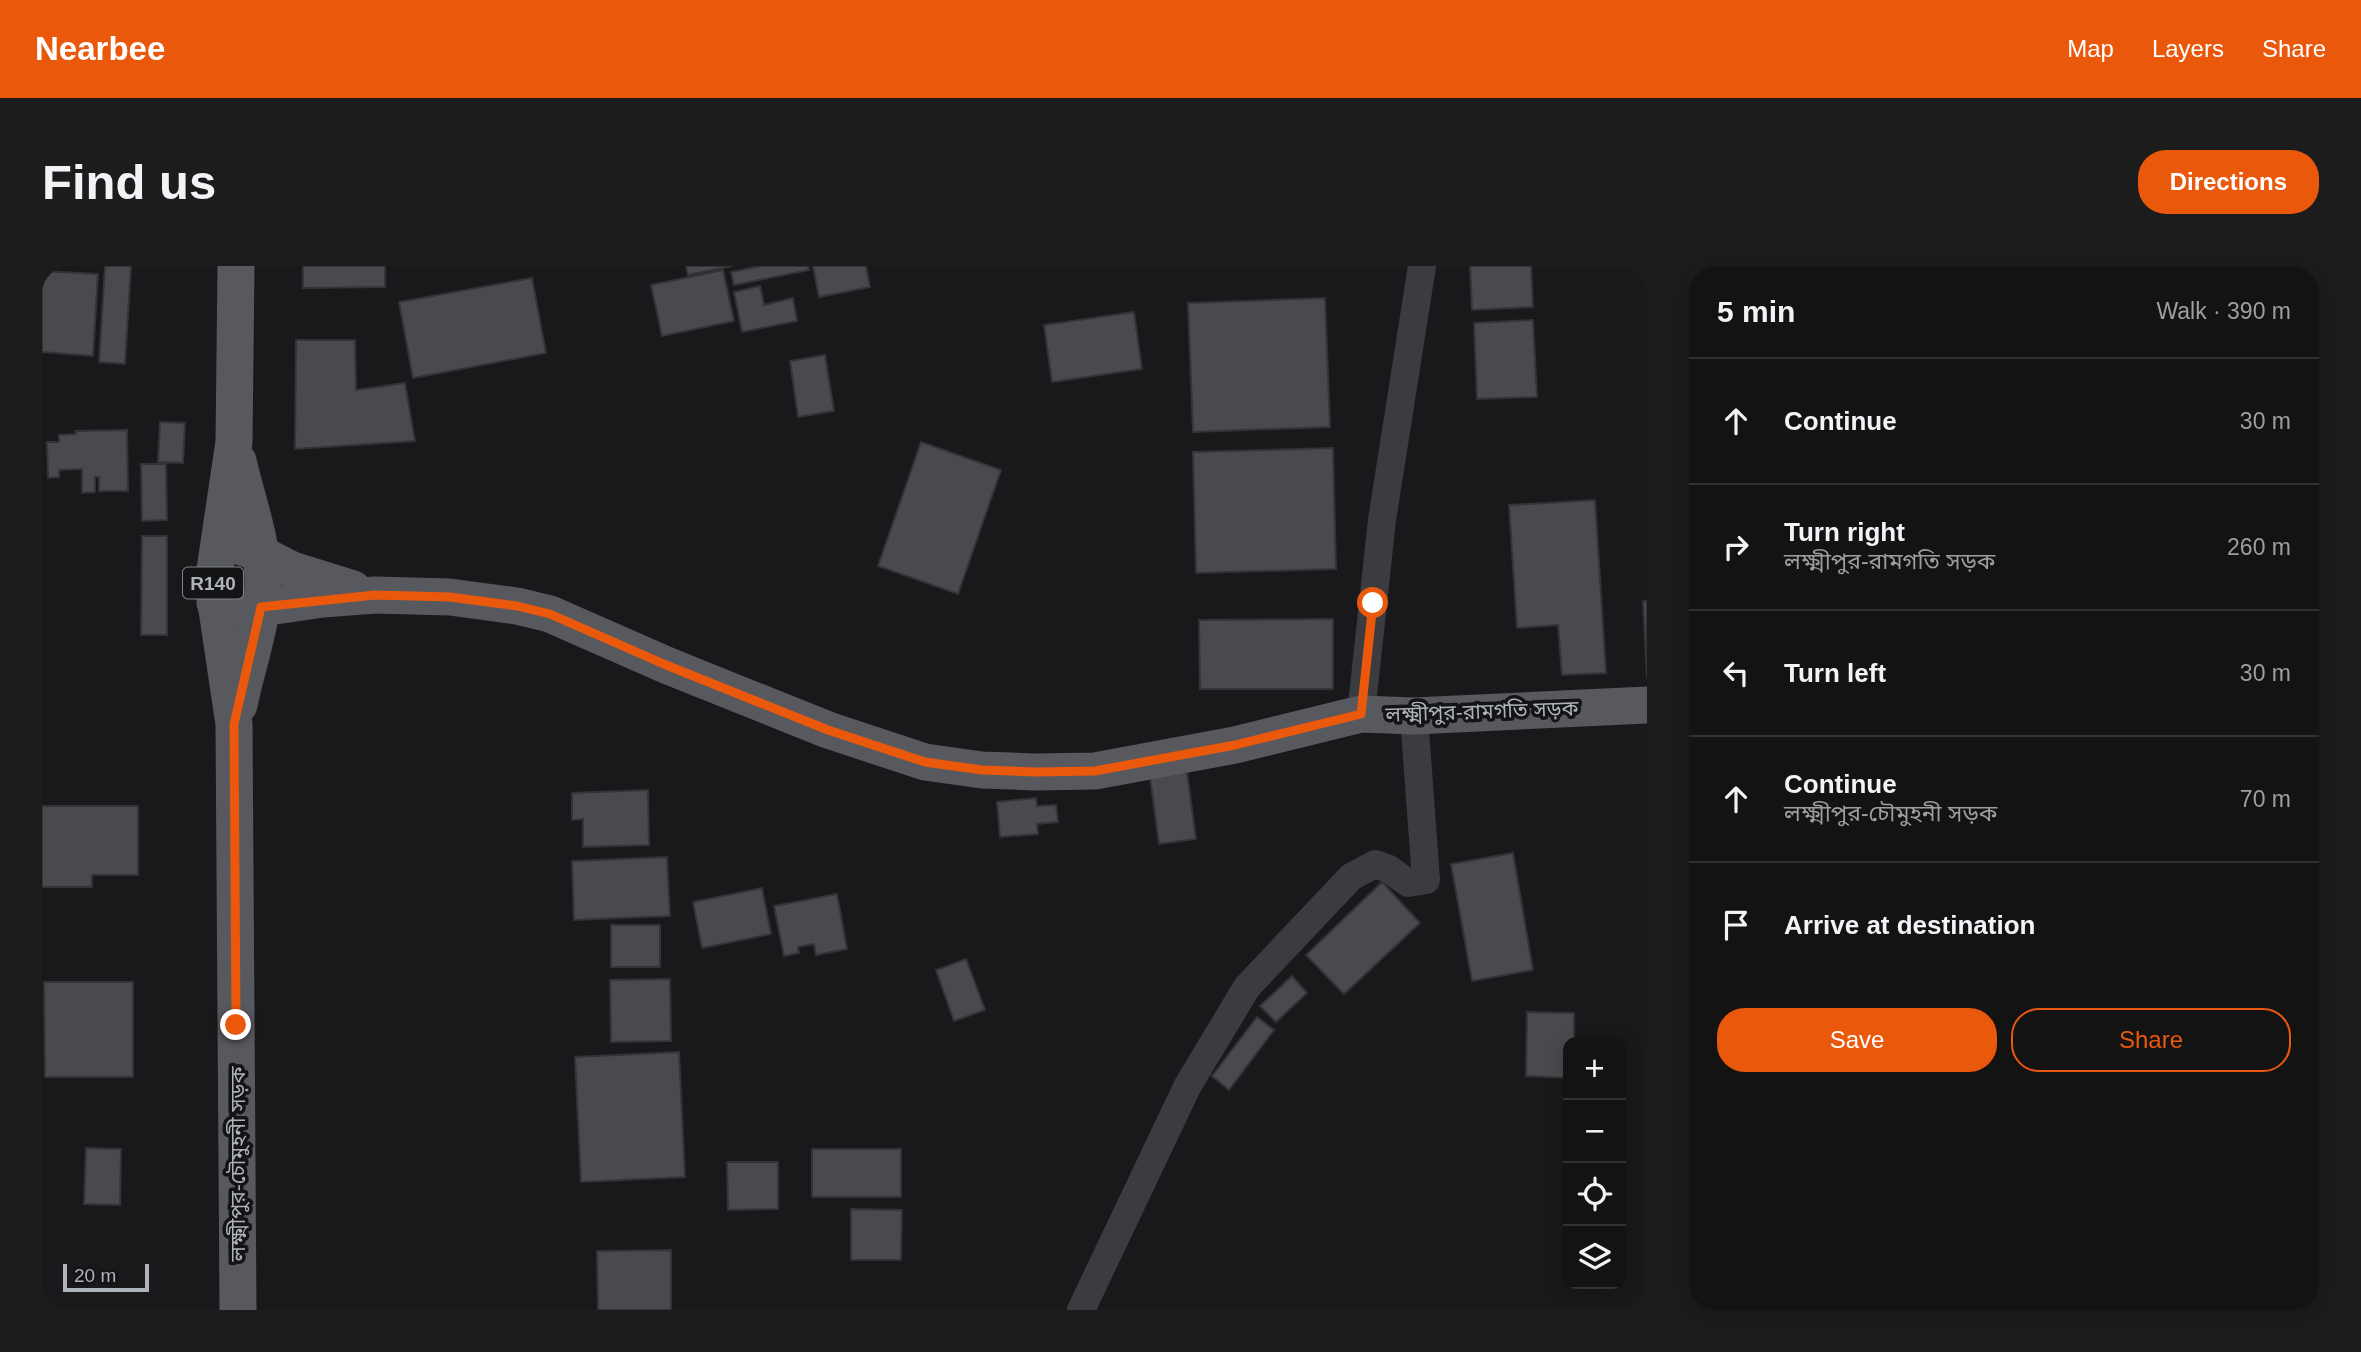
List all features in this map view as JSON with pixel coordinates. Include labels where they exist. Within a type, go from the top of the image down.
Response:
[{"type":"main road","name":"লক্ষ্মীপুর-চৌমুহনী সড়ক","points":[[236,266],[234,442],[214,583],[234,724],[238,1310]]},
{"type":"main road","name":"R140","points":[[234,442],[263,582],[261,607],[234,724]]},
{"type":"main road","points":[[217,552],[240,547],[315,579],[375,595]]},
{"type":"main road","name":"লক্ষ্মীপুর-রামগতি সড়ক","points":[[261,607],[375,595],[450,597],[517,606],[550,614],[666,665],[828,730],[925,762],[982,770],[1095,771],[1235,745],[1361,714],[1414,716],[1647,705]]},
{"type":"main road","points":[[215,603],[225,609],[236,610],[261,607]]},
{"type":"street","points":[[1361,714],[1381,520],[1422,266]]},
{"type":"street","points":[[1081,1310],[1188,1085],[1247,987],[1351,877],[1375,864],[1389,869],[1408,883],[1426,880],[1414,716]]},
{"type":"building","points":[[105,266],[131,266],[125,364],[99,362]]},
{"type":"building","points":[[303,266],[385,266],[385,287],[303,288]]},
{"type":"building","points":[[686,266],[732,266],[688,275]]},
{"type":"building","points":[[760,266],[808,266],[809,270],[734,285],[731,272]]},
{"type":"building","points":[[813,266],[866,266],[870,287],[819,297]]},
{"type":"building","points":[[1470,266],[1531,266],[1533,307],[1472,310]]},
{"type":"building","points":[[723,270],[734,321],[662,336],[651,285]]},
{"type":"building","points":[[42,271],[98,274],[93,356],[42,352]]},
{"type":"building","points":[[532,278],[546,353],[413,378],[399,302]]},
{"type":"building","points":[[760,286],[764,305],[793,298],[797,321],[742,332],[734,292]]},
{"type":"building","points":[[1325,298],[1330,427],[1193,432],[1188,303]]},
{"type":"building","points":[[1134,312],[1142,369],[1052,382],[1044,325]]},
{"type":"building","points":[[1533,320],[1537,397],[1477,399],[1474,323]]},
{"type":"building","points":[[296,340],[355,340],[356,390],[405,383],[415,441],[295,449]]},
{"type":"building","points":[[825,355],[834,411],[798,417],[790,361]]},
{"type":"building","points":[[160,422],[185,423],[183,463],[158,462]]},
{"type":"building","points":[[127,430],[128,491],[99,491],[99,477],[95,477],[95,492],[82,493],[82,469],[59,470],[59,477],[48,478],[47,442],[59,442],[59,435],[76,434],[75,431]]},
{"type":"building","points":[[921,442],[1001,470],[958,594],[878,566]]},
{"type":"building","points":[[1333,448],[1336,569],[1196,573],[1193,452]]},
{"type":"building","points":[[141,464],[166,464],[167,520],[142,521]]},
{"type":"building","points":[[1595,500],[1606,673],[1562,675],[1558,625],[1517,628],[1509,505]]},
{"type":"building","points":[[142,536],[167,536],[167,635],[141,635]]},
{"type":"building","points":[[1643,601],[1647,601],[1647,679]]},
{"type":"building","points":[[1333,619],[1333,689],[1200,689],[1199,620]]},
{"type":"building","points":[[1187,772],[1196,839],[1159,844],[1150,777]]},
{"type":"building","points":[[648,790],[649,845],[583,847],[583,819],[572,820],[572,793]]},
{"type":"building","points":[[1036,798],[1037,806],[1056,805],[1058,822],[1037,824],[1038,834],[1000,837],[997,802]]},
{"type":"building","points":[[42,806],[138,806],[138,875],[92,875],[92,887],[42,887]]},
{"type":"building","points":[[1513,853],[1533,970],[1472,981],[1451,864]]},
{"type":"building","points":[[667,857],[670,916],[574,920],[572,861]]},
{"type":"building","points":[[1382,882],[1420,923],[1344,994],[1306,955]]},
{"type":"building","points":[[762,888],[771,934],[702,948],[693,902]]},
{"type":"building","points":[[837,894],[847,949],[816,955],[814,944],[798,947],[799,953],[784,956],[774,906]]},
{"type":"building","points":[[611,925],[660,925],[660,967],[611,967]]},
{"type":"building","points":[[966,959],[985,1010],[954,1021],[936,970]]},
{"type":"building","points":[[1292,976],[1307,993],[1276,1022],[1260,1006]]},
{"type":"building","points":[[670,979],[671,1041],[611,1042],[610,980]]},
{"type":"building","points":[[44,982],[133,982],[133,1077],[45,1077]]},
{"type":"building","points":[[1527,1012],[1574,1013],[1574,1037],[1563,1037],[1563,1078],[1526,1076]]},
{"type":"building","points":[[1257,1017],[1274,1030],[1229,1090],[1212,1076]]},
{"type":"building","points":[[679,1052],[685,1177],[581,1182],[575,1057]]},
{"type":"building","points":[[86,1148],[121,1149],[120,1205],[84,1204]]},
{"type":"building","points":[[812,1149],[901,1149],[901,1197],[812,1197]]},
{"type":"building","points":[[727,1162],[778,1162],[778,1209],[728,1210]]},
{"type":"building","points":[[851,1209],[902,1210],[901,1260],[851,1260]]},
{"type":"building","points":[[671,1250],[671,1310],[598,1310],[597,1251]]},
{"type":"route","points":[[236,1025],[234,724],[261,607],[375,595],[450,597],[517,606],[550,614],[666,665],[828,730],[925,762],[982,770],[1036,772],[1095,771],[1235,745],[1361,714],[1373,603]]}]
